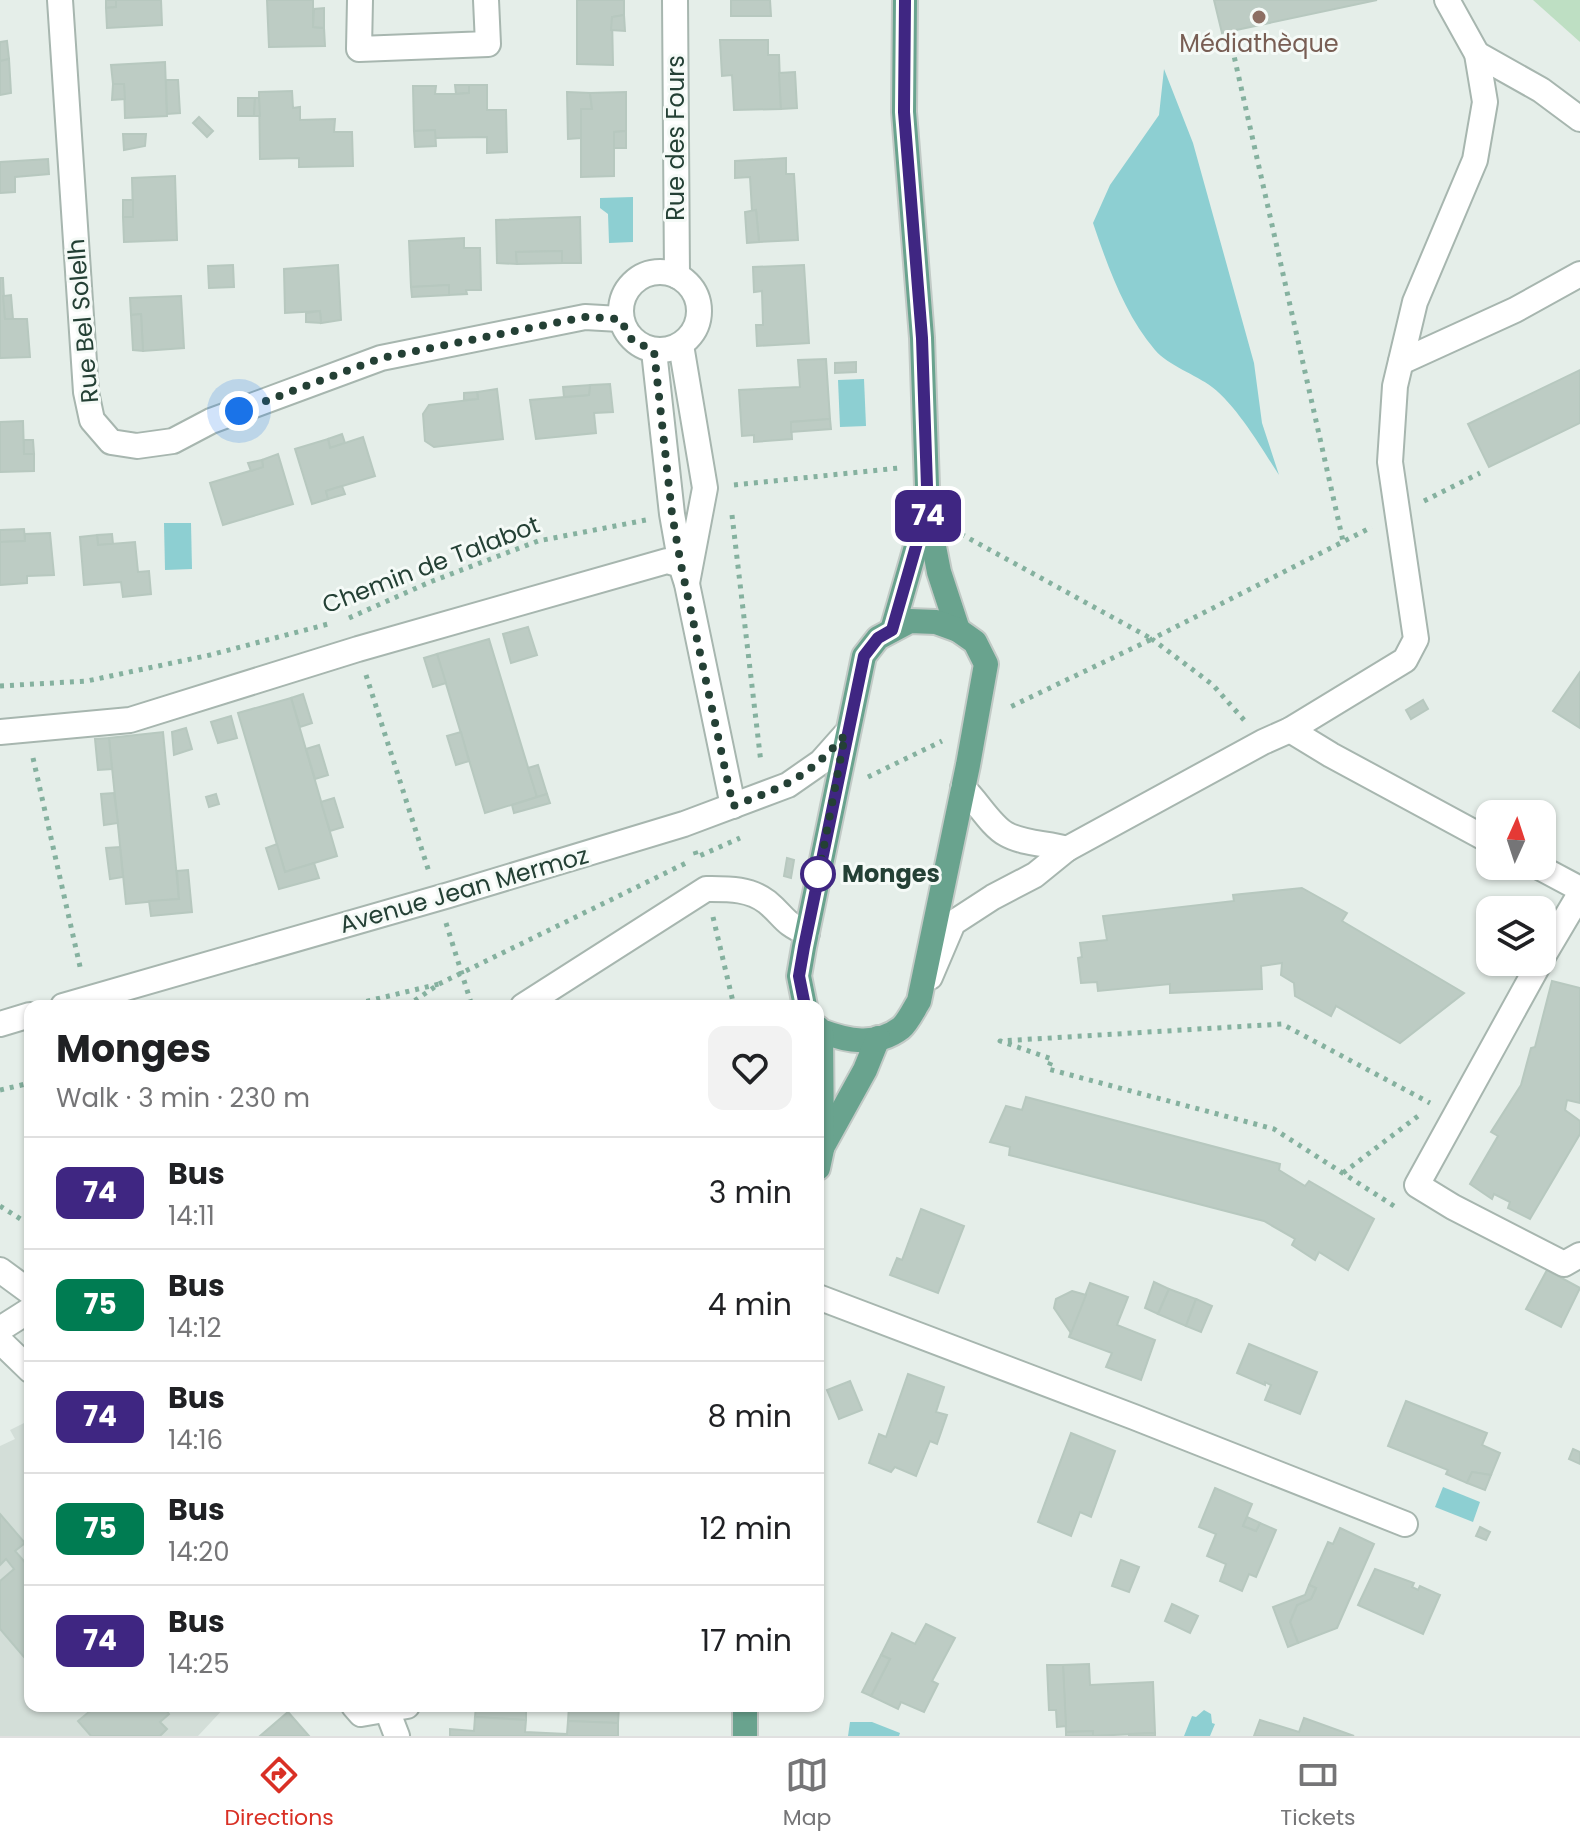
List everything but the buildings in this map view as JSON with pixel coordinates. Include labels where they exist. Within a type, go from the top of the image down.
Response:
[{"type":"main road","points":[[905,0],[904,112],[922,338],[928,516],[939,572],[958,630]]},
{"type":"main road","points":[[892,630],[919,536],[928,516]]},
{"type":"main road","points":[[804,1000],[799,976],[845,735],[864,656],[878,638],[910,621],[936,622],[958,630],[975,642],[986,664],[919,1001],[902,1027],[878,1038],[849,1042],[824,1032]]},
{"type":"main road","points":[[824,1150],[878,1038]]},
{"type":"main road","points":[[745,1712],[745,1736]]},
{"type":"street","name":"Rue Bel Solelh","points":[[60,0],[86,392],[92,420],[111,442],[137,446],[173,441],[211,421],[381,358],[585,317],[620,319]]},
{"type":"street","points":[[360,0],[359,49],[488,44],[486,0]]},
{"type":"street","name":"Rue des Fours","points":[[675,0],[677,276]]},
{"type":"street","points":[[919,1001],[953,923],[1035,875],[1067,849],[1290,730],[1405,660],[1416,639],[1390,462],[1395,386],[1415,302],[1475,160],[1485,102],[1477,54],[1447,0]]},
{"type":"street","points":[[1477,54],[1541,90],[1580,119]]},
{"type":"street","points":[[663,271],[677,276],[696,295],[700,309],[698,323],[692,336],[681,345],[668,351],[654,351],[632,340],[620,319],[620,305],[625,291],[635,280],[648,273],[663,271]]},
{"type":"street","points":[[1401,362],[1515,310],[1580,274]]},
{"type":"street","points":[[678,570],[705,488],[681,345]]},
{"type":"street","points":[[654,351],[678,570],[733,806]]},
{"type":"street","points":[[0,732],[130,720],[358,649],[678,570]]},
{"type":"street","points":[[1290,730],[1476,833]]},
{"type":"street","name":"Avenue Jean Mermoz","points":[[84,1000],[684,824],[788,785],[821,762],[845,735]]},
{"type":"street","points":[[963,788],[1005,834],[1067,849]]},
{"type":"street","points":[[1556,877],[1580,892],[1556,934]]},
{"type":"street","points":[[532,1000],[706,889],[740,889],[766,901],[789,926],[807,933]]},
{"type":"street","points":[[1532,976],[1417,1185],[1564,1264],[1580,1255]]},
{"type":"street","points":[[0,1024],[24,1017]]},
{"type":"street","points":[[0,1270],[24,1288]]},
{"type":"street","points":[[824,1299],[1405,1524]]},
{"type":"street","points":[[0,1329],[24,1314]]},
{"type":"street","points":[[0,1341],[24,1364]]},
{"type":"street","points":[[397,1712],[397,1736]]},
{"type":"path","points":[[1230,38],[1343,541]]},
{"type":"path","points":[[705,488],[901,468],[901,479]]},
{"type":"path","points":[[1263,742],[1213,685],[1152,639],[1480,473]]},
{"type":"path","name":"Chemin de Talabot","points":[[358,649],[348,619],[430,582],[538,541],[672,514]]},
{"type":"path","name":"Chemin de Talabot","points":[[0,686],[87,681],[210,655],[333,623]]},
{"type":"path","points":[[358,649],[470,1000]]},
{"type":"path","points":[[26,730],[88,999]]},
{"type":"path","points":[[372,1000],[439,984],[416,1000]]},
{"type":"path","points":[[1343,1173],[1433,1105],[1282,1024],[1000,1041],[1052,1059],[1048,1069],[1274,1129],[1402,1212]]},
{"type":"path","points":[[0,1090],[24,1084]]},
{"type":"path","points":[[0,1206],[24,1221]]},
{"type":"shaded area","points":[[24,1423],[24,1712],[220,1712],[198,1736],[0,1736],[0,1446],[15,1439],[10,1430]]},
{"type":"green space","points":[[1533,0],[1580,0],[1580,42]]},
{"type":"water","points":[[1164,69],[1193,143],[1254,363],[1262,423],[1279,475],[1231,405],[1205,382],[1161,356],[1144,336],[1118,290],[1093,223],[1110,185],[1159,115]]},
{"type":"water","points":[[633,197],[633,242],[609,243],[608,214],[600,208],[600,198]]},
{"type":"water","points":[[864,379],[866,426],[840,427],[838,380]]},
{"type":"water","points":[[164,523],[191,523],[192,569],[165,570]]},
{"type":"water","points":[[1443,1487],[1480,1502],[1473,1522],[1435,1507]]},
{"type":"water","points":[[1204,1710],[1211,1714],[1212,1723],[1215,1724],[1210,1736],[1184,1736],[1192,1716],[1196,1717]]},
{"type":"water","points":[[850,1722],[872,1722],[900,1733],[899,1736],[848,1736]]},
{"type":"bus line","name":"74","points":[[803,1000],[799,976],[804,947],[845,735],[864,656],[878,638],[892,630],[919,536],[928,516],[922,338],[904,112],[905,0]]},
{"type":"place","name":"Médiathèque","points":[[1259,17]]},
{"type":"place","name":"Monges","points":[[818,874]]},
{"type":"route","points":[[239,411],[381,358],[585,317],[620,319],[632,340],[654,351],[672,514],[733,806],[788,785],[821,762],[845,735],[818,878],[818,874]]}]
